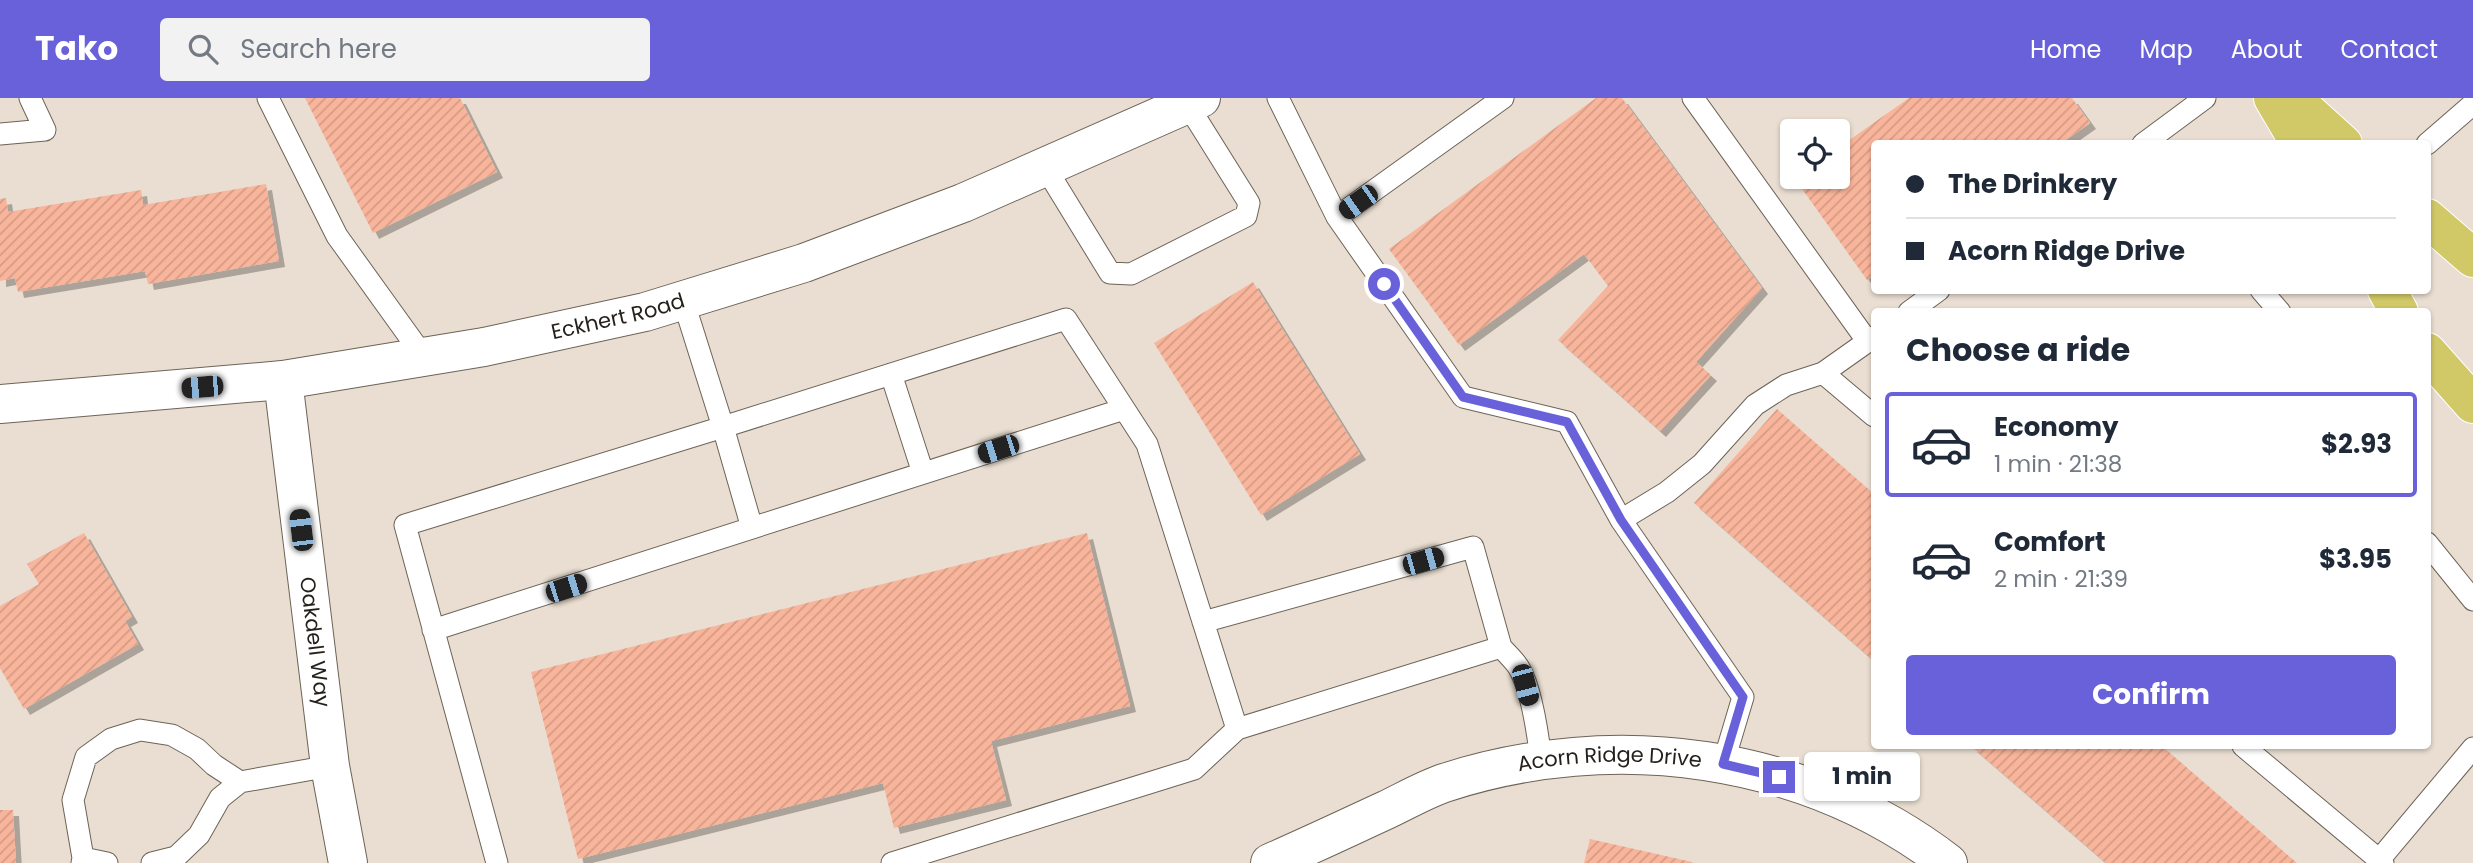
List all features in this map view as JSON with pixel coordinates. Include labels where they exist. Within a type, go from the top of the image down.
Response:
[{"type":"main road","points":[[2273,98],[2298,140]]},
{"type":"main road","points":[[2292,98],[2339,140]]},
{"type":"main road","name":"Eckhert Road","points":[[0,404],[283,380],[484,346],[632,315],[804,263],[963,204],[1194,101]]},
{"type":"main road","points":[[2431,221],[2473,258]]},
{"type":"main road","points":[[2431,357],[2473,404]]},
{"type":"main road","name":"Oakdell Way","points":[[283,380],[330,766],[348,863]]},
{"type":"main road","name":"Acorn Ridge Drive","points":[[1270,863],[1441,784],[1541,760],[1609,754],[1666,755],[1779,777],[1832,796],[1884,821],[1948,863]]},
{"type":"lane","points":[[0,134],[45,130],[30,98]]},
{"type":"lane","points":[[268,98],[337,236],[424,356]]},
{"type":"lane","points":[[1278,98],[1337,216],[1463,397],[1567,422],[1621,520],[1743,697],[1723,764]]},
{"type":"lane","points":[[1337,216],[1503,98]]},
{"type":"lane","points":[[1621,520],[1667,492],[1702,464],[1755,405],[1786,385],[1823,373],[1871,339],[1693,98]]},
{"type":"lane","points":[[2148,140],[2205,98]]},
{"type":"lane","points":[[1045,167],[1110,272],[1131,274],[1246,216],[1249,203],[1194,101]]},
{"type":"lane","points":[[2431,141],[2473,104]]},
{"type":"lane","points":[[1914,308],[1934,294]]},
{"type":"lane","points":[[2264,294],[2277,308]]},
{"type":"lane","points":[[683,300],[752,528]]},
{"type":"lane","points":[[497,863],[405,524],[1066,318],[1147,444],[1237,729]]},
{"type":"lane","points":[[1823,373],[1871,413]]},
{"type":"lane","points":[[891,374],[923,473]]},
{"type":"lane","points":[[433,630],[1124,409]]},
{"type":"lane","points":[[1203,622],[1473,547],[1501,647],[1519,668],[1525,685],[1537,730],[1541,760]]},
{"type":"lane","points":[[2431,549],[2473,600]]},
{"type":"lane","points":[[892,863],[1194,769],[1237,729],[1501,647]]},
{"type":"lane","points":[[107,863],[83,861],[73,800],[86,757],[111,739],[139,730],[172,735],[197,749],[214,765],[240,782]]},
{"type":"lane","points":[[2247,749],[2381,861],[2473,748]]},
{"type":"lane","points":[[152,863],[176,857],[199,835],[220,798],[240,782],[330,766]]},
{"type":"building","points":[[305,98],[460,98],[497,172],[373,233]]},
{"type":"building","points":[[1596,98],[1622,98],[1762,288],[1696,362],[1711,375],[1660,431],[1558,340],[1608,286],[1584,254],[1459,345],[1389,249]]},
{"type":"building","points":[[1909,98],[2072,98],[2090,123],[2066,140],[1871,140],[1871,277],[1867,280],[1802,189],[1850,189],[1850,140]]},
{"type":"building","points":[[266,184],[279,261],[148,284],[145,271],[18,292],[15,278],[0,281],[0,199],[6,198],[8,212],[141,190],[143,205]]},
{"type":"building","points":[[1253,282],[1360,454],[1261,515],[1154,343]]},
{"type":"building","points":[[1777,409],[1871,491],[1871,658],[1694,503]]},
{"type":"building","points":[[84,533],[132,617],[125,621],[138,644],[24,709],[0,668],[0,606],[39,584],[27,564]]},
{"type":"building","points":[[1087,533],[1130,706],[991,741],[1006,800],[894,828],[883,783],[578,859],[531,672]]},
{"type":"building","points":[[1974,749],[2165,749],[2297,863],[2106,863]]},
{"type":"building","points":[[0,810],[13,810],[16,863],[0,863]]},
{"type":"building","points":[[1590,839],[1692,862],[1692,863],[1584,863]]},
{"type":"route","points":[[1384,284],[1463,397],[1567,422],[1621,520],[1743,697],[1723,764],[1779,777]]}]
